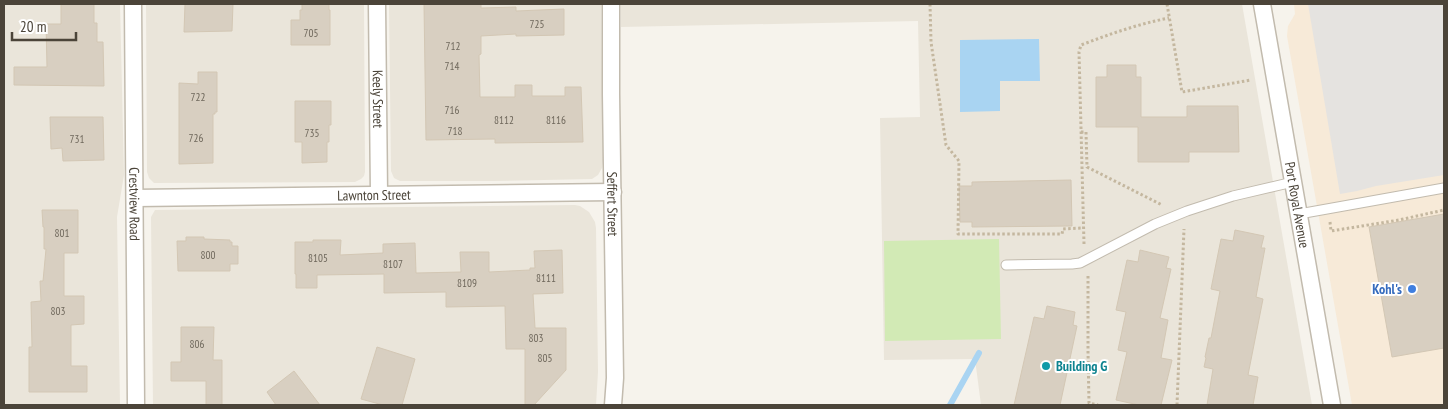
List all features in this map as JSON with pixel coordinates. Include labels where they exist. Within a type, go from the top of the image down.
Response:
[{"type":"street","name":"Crestview Road","points":[[133,4],[136,405]]},
{"type":"street","name":"Keely Street","points":[[377,4],[379,194]]},
{"type":"street","name":"Seffert Street","points":[[611,4],[615,378],[613,405]]},
{"type":"street","name":"Port Royal Avenue","points":[[1262,4],[1332,405]]},
{"type":"street","name":"Lawnton Street","points":[[135,198],[613,192]]},
{"type":"lane","points":[[1006,265],[1080,263],[1155,224],[1187,211],[1233,196],[1293,182]]},
{"type":"lane","points":[[1299,214],[1444,188]]},
{"type":"path","points":[[930,4],[931,42],[946,145],[959,161],[958,234],[1062,234],[1063,228],[1083,228]]},
{"type":"path","points":[[1167,4],[1182,92],[1250,80]]},
{"type":"path","points":[[1084,250],[1079,52],[1081,45],[1133,26],[1169,18]]},
{"type":"path","points":[[1081,132],[1086,132],[1087,167]]},
{"type":"path","points":[[1082,167],[1087,167],[1169,208]]},
{"type":"path","points":[[1328,209],[1332,231],[1399,220],[1444,210]]},
{"type":"path","points":[[1177,405],[1184,221]]},
{"type":"path","points":[[1088,270],[1089,403],[1098,405]]},
{"type":"shaded area","points":[[4,4],[120,4],[124,175],[117,217],[120,405],[4,405]]},
{"type":"shaded area","points":[[146,4],[364,4],[364,176],[355,182],[154,183],[149,178],[147,172]]},
{"type":"shaded area","points":[[389,4],[601,4],[603,161],[598,175],[592,179],[493,181],[400,181],[394,178],[391,171]]},
{"type":"shaded area","points":[[621,4],[1242,4],[1312,405],[981,405],[975,359],[884,360],[880,118],[920,117],[918,21],[621,27]]},
{"type":"shaded area","points":[[1294,4],[1444,4],[1444,405],[1352,405],[1287,36],[1288,26],[1295,14]]},
{"type":"shaded area","points":[[1308,4],[1444,4],[1444,175],[1340,194]]},
{"type":"shaded area","points":[[575,205],[589,212],[596,228],[598,372],[596,405],[153,405],[151,217],[155,210]]},
{"type":"green space","points":[[999,239],[1001,339],[885,341],[884,241]]},
{"type":"water","points":[[1039,39],[1040,81],[1000,81],[1000,111],[960,112],[960,40]]},
{"type":"building","points":[[61,4],[94,4],[97,42],[103,42],[104,86],[14,85],[14,67],[47,67],[46,24],[61,24]]},
{"type":"building","points":[[185,4],[233,4],[232,31],[184,32]]},
{"type":"building","points":[[302,4],[329,4],[330,45],[291,45],[291,20],[300,20]]},
{"type":"building","points":[[424,4],[481,4],[481,8],[516,7],[516,11],[564,9],[564,35],[516,36],[516,34],[481,36],[481,54],[479,55],[480,97],[515,97],[515,85],[532,85],[532,96],[565,96],[565,87],[581,87],[583,142],[495,143],[495,139],[426,140]]},
{"type":"building","points":[[1107,65],[1136,65],[1136,77],[1141,77],[1141,117],[1187,117],[1187,106],[1238,106],[1239,152],[1189,152],[1189,162],[1138,162],[1138,127],[1096,127],[1096,77],[1107,77]]},
{"type":"building","points":[[198,72],[217,72],[217,112],[213,114],[213,163],[179,164],[179,83],[198,84]]},
{"type":"building","points":[[295,101],[331,101],[331,125],[329,125],[329,142],[327,142],[327,162],[302,163],[302,142],[295,142]]},
{"type":"building","points":[[50,117],[103,117],[104,160],[63,161],[62,148],[51,149]]},
{"type":"building","points":[[1071,180],[1072,226],[972,227],[972,222],[960,222],[959,186],[972,186],[972,182]]},
{"type":"building","points":[[42,210],[78,210],[78,253],[64,253],[64,296],[84,296],[84,324],[71,325],[71,366],[87,366],[87,392],[29,392],[29,347],[32,347],[31,302],[41,301],[40,281],[43,281],[46,249],[44,249]]},
{"type":"building","name":"Kohl's","points":[[1444,214],[1444,348],[1392,357],[1369,227]]},
{"type":"building","points":[[1235,230],[1264,236],[1261,248],[1265,248],[1256,297],[1263,299],[1248,375],[1258,377],[1253,405],[1207,405],[1213,369],[1204,367],[1205,357],[1209,338],[1211,338],[1220,291],[1211,289],[1221,239],[1233,241]]},
{"type":"building","points":[[186,237],[230,240],[232,246],[238,246],[238,264],[230,264],[230,271],[178,271],[177,241],[186,241]]},
{"type":"building","points":[[313,240],[341,240],[340,255],[383,253],[383,244],[415,243],[416,273],[461,272],[460,252],[489,252],[489,272],[530,270],[530,268],[535,268],[534,251],[562,250],[563,293],[533,294],[535,328],[566,328],[566,370],[534,405],[525,405],[525,349],[506,349],[505,306],[446,307],[446,292],[384,293],[384,274],[317,275],[317,288],[296,288],[295,242],[313,242]]},
{"type":"building","points":[[1140,250],[1169,257],[1166,268],[1171,269],[1160,318],[1168,320],[1161,358],[1172,360],[1161,405],[1139,405],[1116,400],[1127,352],[1118,350],[1126,312],[1116,310],[1127,260],[1138,262]]},
{"type":"building","name":"Building G","points":[[1047,306],[1075,312],[1073,325],[1077,326],[1060,405],[1014,405],[1034,317],[1044,319]]},
{"type":"building","points":[[181,327],[214,327],[213,360],[222,360],[222,405],[206,405],[206,381],[171,381],[171,362],[181,362]]},
{"type":"building","points":[[377,347],[415,359],[402,405],[383,405],[361,399]]},
{"type":"building","points":[[294,371],[320,405],[276,405],[267,392]]},
{"type":"waterway","points":[[950,405],[979,353]]},
{"type":"place","name":"Kohl's","points":[[1412,289]]},
{"type":"place","name":"Building G","points":[[1046,366]]}]
